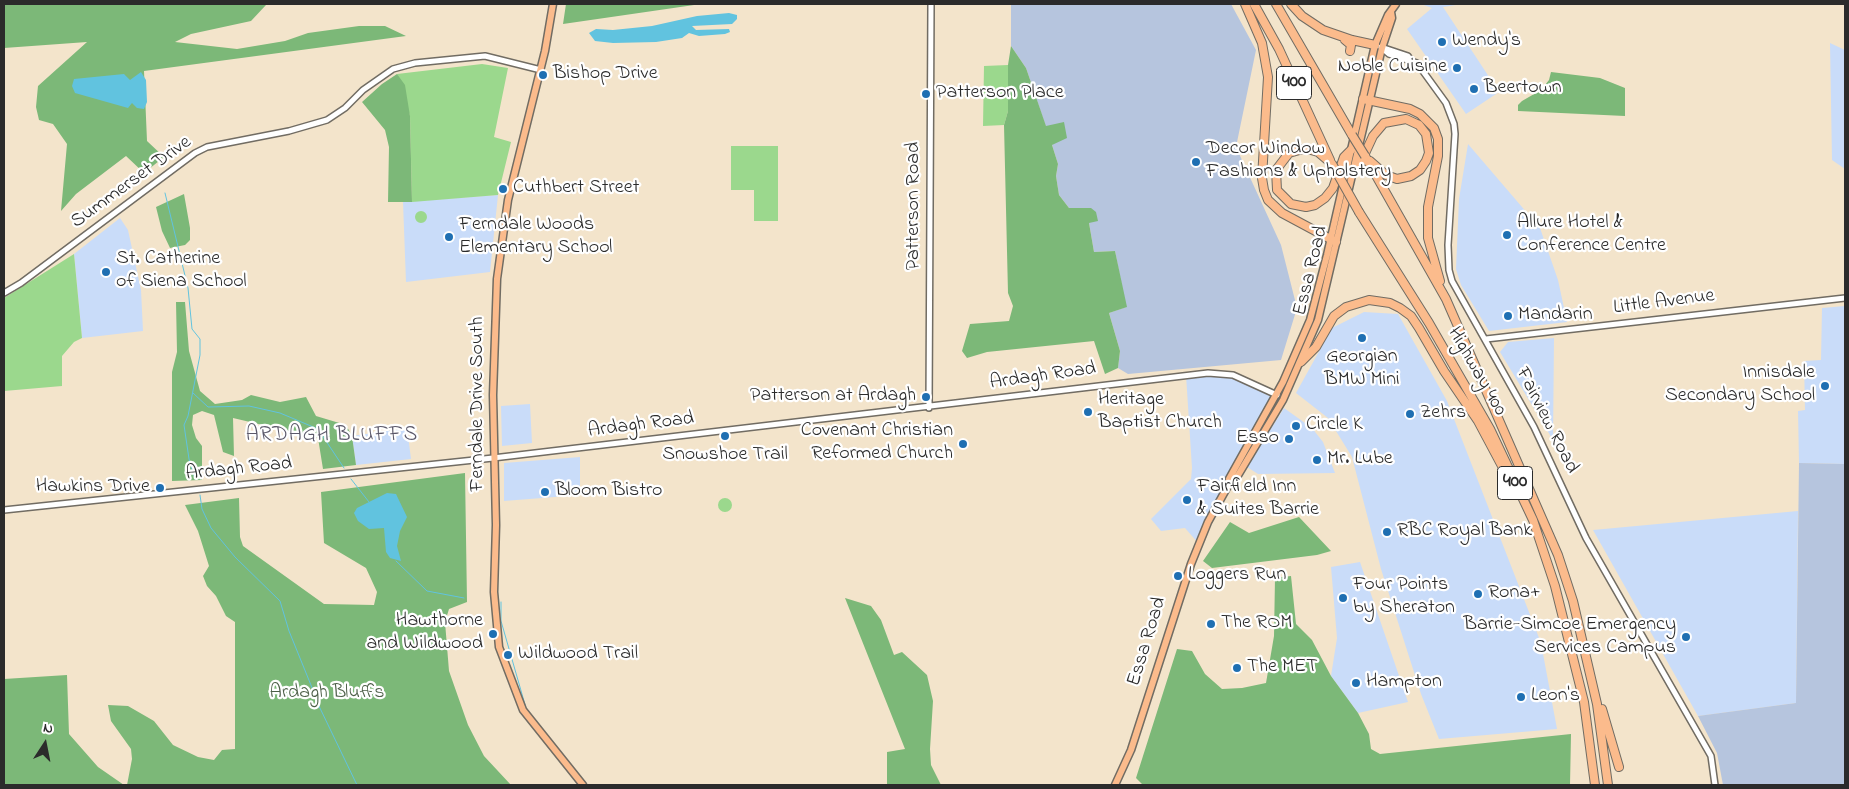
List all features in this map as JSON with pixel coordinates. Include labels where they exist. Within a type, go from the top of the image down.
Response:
[{"type":"highway","points":[[1245,4],[1262,43],[1268,76],[1262,172],[1264,190],[1268,200],[1282,213],[1334,240]]},
{"type":"highway","name":"Highway 400","points":[[1254,4],[1332,164],[1359,212],[1429,323],[1490,429],[1524,502],[1548,564],[1561,607],[1584,702],[1595,785]]},
{"type":"highway","name":"Highway 400","points":[[1276,4],[1446,300],[1558,555],[1573,601],[1592,677],[1608,785]]},
{"type":"highway","points":[[1291,4],[1302,16],[1349,43],[1350,51]]},
{"type":"highway","points":[[1332,34],[1378,47]]},
{"type":"highway","points":[[1366,100],[1410,109],[1420,114],[1434,128],[1438,139],[1438,156],[1428,207],[1428,238],[1446,300]]},
{"type":"highway","points":[[1353,172],[1361,162],[1379,127],[1389,121],[1406,119],[1412,121],[1421,127],[1429,142],[1429,153],[1420,170],[1405,178],[1386,176],[1365,156]]},
{"type":"highway","points":[[1332,164],[1318,152],[1311,150],[1303,149],[1289,153],[1276,170],[1277,190],[1291,204],[1306,207],[1315,205],[1325,198],[1333,188],[1344,157],[1351,150]]},
{"type":"highway","points":[[1301,362],[1316,347],[1334,316],[1346,306],[1369,300],[1378,300],[1390,303],[1411,316],[1524,502]]},
{"type":"highway","points":[[1592,677],[1600,696],[1619,767]]},
{"type":"main road","name":"Ferndale Drive South","points":[[553,4],[541,70],[518,153],[501,240],[496,298],[493,458],[496,524],[494,592],[499,647],[522,710],[583,785]]},
{"type":"main road","name":"Essa Road","points":[[1229,484],[1234,482],[1283,400],[1301,362],[1320,314],[1351,150],[1366,100],[1364,90],[1388,15],[1396,4]]},
{"type":"main road","name":"Essa Road","points":[[1115,785],[1131,750],[1191,564],[1208,522],[1229,484],[1229,479],[1276,395],[1310,320],[1353,172],[1378,47]]},
{"type":"street","name":"Patterson Road","points":[[929,408],[931,4]]},
{"type":"street","name":"Fairview Road","points":[[1378,47],[1388,54],[1411,60],[1423,68],[1441,94],[1454,124],[1448,246],[1450,274],[1534,427],[1586,538],[1711,756],[1715,785]]},
{"type":"street","name":"Summerset Drive","points":[[4,293],[21,283],[195,153],[208,148],[289,131],[327,120],[393,69],[415,63],[485,56],[541,70]]},
{"type":"street","name":"Little Avenue","points":[[1486,339],[1845,298]]},
{"type":"street","name":"Ardagh Road","points":[[4,510],[493,458],[929,408],[1208,373],[1234,375],[1276,395]]},
{"type":"shaded area","points":[[1011,4],[1231,4],[1256,50],[1236,147],[1281,245],[1297,308],[1281,360],[1128,374],[1118,368],[1120,351],[1109,313],[1126,307],[1115,251],[1094,252],[1089,223],[1090,208],[1069,208],[1059,195],[1056,176],[1058,164],[1052,145],[1064,123],[1046,127],[1026,68],[1011,46]]},
{"type":"shaded area","points":[[1421,4],[1462,4],[1443,7],[1499,92],[1466,114],[1407,29],[1432,8]]},
{"type":"shaded area","points":[[1830,43],[1845,50],[1845,169],[1832,160]]},
{"type":"shaded area","points":[[1468,144],[1540,228],[1558,280],[1567,322],[1489,331],[1461,285],[1456,269],[1459,199]]},
{"type":"shaded area","name":"Ferndale Woods Elementary School","points":[[498,195],[490,272],[406,282],[403,202]]},
{"type":"shaded area","name":"St. Catherine of Siena School","points":[[120,218],[128,230],[141,290],[143,331],[82,338],[74,254]]},
{"type":"shaded area","name":"Innisdale Secondary School","points":[[1845,306],[1845,464],[1799,463],[1798,411],[1805,410],[1804,361],[1821,360],[1822,308]]},
{"type":"shaded area","points":[[1364,312],[1398,314],[1447,401],[1541,643],[1557,729],[1439,739],[1421,694],[1381,569],[1352,457],[1328,418],[1296,393],[1332,328]]},
{"type":"shaded area","points":[[1554,338],[1553,440],[1500,352],[1508,342]]},
{"type":"shaded area","points":[[1221,373],[1277,395],[1276,405],[1229,484],[1199,544],[1185,528],[1161,531],[1151,519],[1191,479],[1192,468],[1186,375]]},
{"type":"shaded area","points":[[530,404],[532,443],[502,446],[501,406]]},
{"type":"shaded area","points":[[1284,408],[1312,428],[1323,442],[1335,473],[1258,474],[1247,467]]},
{"type":"shaded area","points":[[407,428],[411,459],[356,465],[352,436]]},
{"type":"shaded area","points":[[580,457],[580,495],[504,501],[504,463]]},
{"type":"shaded area","points":[[1799,463],[1845,464],[1845,785],[1723,785],[1717,753],[1698,716],[1796,703]]},
{"type":"shaded area","points":[[1798,511],[1796,703],[1698,716],[1593,530]]},
{"type":"shaded area","points":[[1360,562],[1408,702],[1358,713],[1331,676],[1337,638],[1331,567]]},
{"type":"green space","points":[[4,4],[273,4],[266,5],[251,21],[191,34],[175,42],[237,49],[285,41],[308,33],[359,26],[385,26],[406,36],[144,71],[147,141],[164,157],[144,173],[126,156],[76,194],[61,211],[67,144],[53,124],[39,120],[36,107],[38,86],[87,42],[4,48]]},
{"type":"green space","points":[[566,4],[701,4],[563,24]]},
{"type":"green space","points":[[1011,46],[1026,68],[1046,126],[1064,122],[1067,138],[1052,145],[1058,164],[1056,176],[1059,195],[1069,208],[1091,208],[1096,212],[1098,221],[1089,223],[1094,252],[1115,251],[1127,307],[1109,313],[1120,351],[1118,368],[1105,374],[1094,341],[987,352],[967,358],[962,351],[970,324],[1009,321],[1013,306],[1008,293],[1004,125],[1008,111],[1008,65]]},
{"type":"green space","points":[[482,64],[508,68],[494,137],[511,142],[498,195],[412,202],[410,116],[397,74]]},
{"type":"green space","points":[[1008,65],[1008,111],[1004,125],[983,126],[984,66]]},
{"type":"green space","points":[[1551,72],[1600,78],[1625,88],[1625,116],[1518,111],[1518,105],[1522,101],[1541,90],[1549,80]]},
{"type":"green space","points":[[397,74],[405,85],[410,116],[412,202],[388,202],[389,147],[385,130],[362,102],[382,84]]},
{"type":"green space","points":[[731,146],[778,146],[778,221],[754,221],[754,190],[731,190]]},
{"type":"green space","points":[[184,194],[190,228],[190,240],[185,245],[170,248],[162,231],[156,207]]},
{"type":"green space","points":[[421,211],[427,217],[421,223],[415,217]]},
{"type":"green space","points":[[74,254],[82,338],[74,342],[62,356],[62,386],[4,391],[4,298]]},
{"type":"green space","points":[[176,302],[185,302],[189,351],[200,391],[215,404],[242,400],[251,395],[280,402],[306,397],[316,416],[346,425],[352,436],[356,465],[323,469],[318,438],[233,418],[234,456],[223,452],[214,415],[202,411],[193,415],[192,425],[196,438],[202,446],[202,480],[172,481],[172,372],[177,352]]},
{"type":"green space","name":"Ardagh Bluffs","points":[[465,473],[467,602],[449,609],[445,622],[449,671],[468,725],[484,756],[511,785],[127,785],[132,759],[131,749],[111,721],[108,705],[128,706],[154,721],[173,745],[198,757],[214,760],[222,750],[235,749],[235,622],[226,616],[216,596],[207,586],[203,576],[209,566],[198,531],[185,505],[239,498],[240,537],[243,546],[324,604],[374,605],[377,592],[366,568],[324,543],[321,492]]},
{"type":"green space","points":[[722,498],[728,498],[732,505],[728,512],[722,512],[718,508],[718,502]]},
{"type":"green space","points":[[1299,517],[1331,551],[1317,555],[1212,568],[1203,561],[1230,522],[1249,533]]},
{"type":"green space","points":[[1291,576],[1296,624],[1312,640],[1331,676],[1358,713],[1369,734],[1371,749],[1380,754],[1571,734],[1570,785],[1143,785],[1136,778],[1177,649],[1192,651],[1205,674],[1222,689],[1242,688],[1266,683],[1274,636],[1275,578]]},
{"type":"green space","points":[[845,598],[871,606],[881,620],[894,655],[902,652],[927,675],[933,701],[931,765],[941,785],[887,785],[887,752],[905,749]]},
{"type":"green space","points":[[67,675],[69,734],[98,767],[124,785],[4,785],[4,679]]},
{"type":"water","points":[[729,13],[737,15],[737,19],[732,24],[692,26],[696,30],[729,29],[730,32],[725,34],[699,36],[689,33],[682,38],[656,42],[613,43],[595,41],[589,33],[596,29],[613,30],[652,26],[697,16]]},
{"type":"water","points":[[141,72],[146,80],[147,102],[144,109],[137,108],[132,103],[128,108],[75,93],[72,86],[74,79],[124,74],[130,80]]},
{"type":"water","points":[[387,493],[396,494],[407,517],[400,531],[397,546],[401,561],[390,558],[386,552],[384,528],[369,529],[358,521],[354,513],[357,508]]},
{"type":"waterway","points":[[165,193],[188,288],[192,329],[200,339],[200,355],[188,416],[184,425],[189,459],[195,479]]},
{"type":"waterway","points":[[193,393],[208,407],[249,406],[280,413],[318,429],[344,468]]},
{"type":"waterway","points":[[351,479],[369,502]]},
{"type":"waterway","points":[[200,495],[202,509],[211,528],[235,557],[280,601],[289,631],[317,700]]},
{"type":"waterway","points":[[396,561],[427,591],[464,598]]},
{"type":"waterway","points":[[501,602],[501,621],[526,708]]},
{"type":"waterway","points":[[318,704],[357,785]]},
{"type":"place","name":"Wendy's","points":[[1442,42]]},
{"type":"place","name":"Noble Cuisine","points":[[1457,68]]},
{"type":"place","name":"Bishop Drive","points":[[543,75]]},
{"type":"place","name":"Beertown","points":[[1474,89]]},
{"type":"place","name":"Patterson Place","points":[[926,94]]},
{"type":"place","name":"Decor Window Fashions & Upholstery","points":[[1196,162]]},
{"type":"place","name":"Cuthbert Street","points":[[503,189]]},
{"type":"place","name":"Allure Hotel & Conference Centre","points":[[1507,235]]},
{"type":"place","name":"Ferndale Woods Elementary School","points":[[449,237]]},
{"type":"place","name":"St. Catherine of Siena School","points":[[106,272]]},
{"type":"place","name":"Mandarin","points":[[1508,316]]},
{"type":"place","name":"Georgian BMW Mini","points":[[1362,338]]},
{"type":"place","name":"Innisdale Secondary School","points":[[1825,386]]},
{"type":"place","name":"Patterson at Ardagh","points":[[926,397]]},
{"type":"place","name":"Heritage Baptist Church","points":[[1088,412]]},
{"type":"place","name":"Zehrs","points":[[1410,414]]},
{"type":"place","name":"Circle K","points":[[1296,426]]},
{"type":"place","name":"Snowshoe Trail","points":[[725,436]]},
{"type":"place","name":"Esso","points":[[1289,439]]},
{"type":"place","name":"Covenant Christian Reformed Church","points":[[963,444]]},
{"type":"place","name":"Mr. Lube","points":[[1317,460]]},
{"type":"place","name":"Hawkins Drive","points":[[160,488]]},
{"type":"place","name":"Bloom Bistro","points":[[545,492]]},
{"type":"place","name":"Fairfield Inn & Suites Barrie","points":[[1187,500]]},
{"type":"place","name":"RBC Royal Bank","points":[[1387,532]]},
{"type":"place","name":"Loggers Run","points":[[1178,576]]},
{"type":"place","name":"Rona+","points":[[1478,594]]},
{"type":"place","name":"Four Points by Sheraton","points":[[1343,598]]},
{"type":"place","name":"The ROM","points":[[1211,624]]},
{"type":"place","name":"Hawthorne and Wildwood","points":[[493,634]]},
{"type":"place","name":"Barrie-Simcoe Emergency Services Campus","points":[[1686,637]]},
{"type":"place","name":"Wildwood Trail","points":[[508,655]]},
{"type":"place","name":"The MET","points":[[1237,668]]},
{"type":"place","name":"Hampton","points":[[1356,683]]},
{"type":"place","name":"Leon's","points":[[1521,697]]},
{"type":"district","name":"ARDAGH BLUFFS","points":[[332,437]]}]
